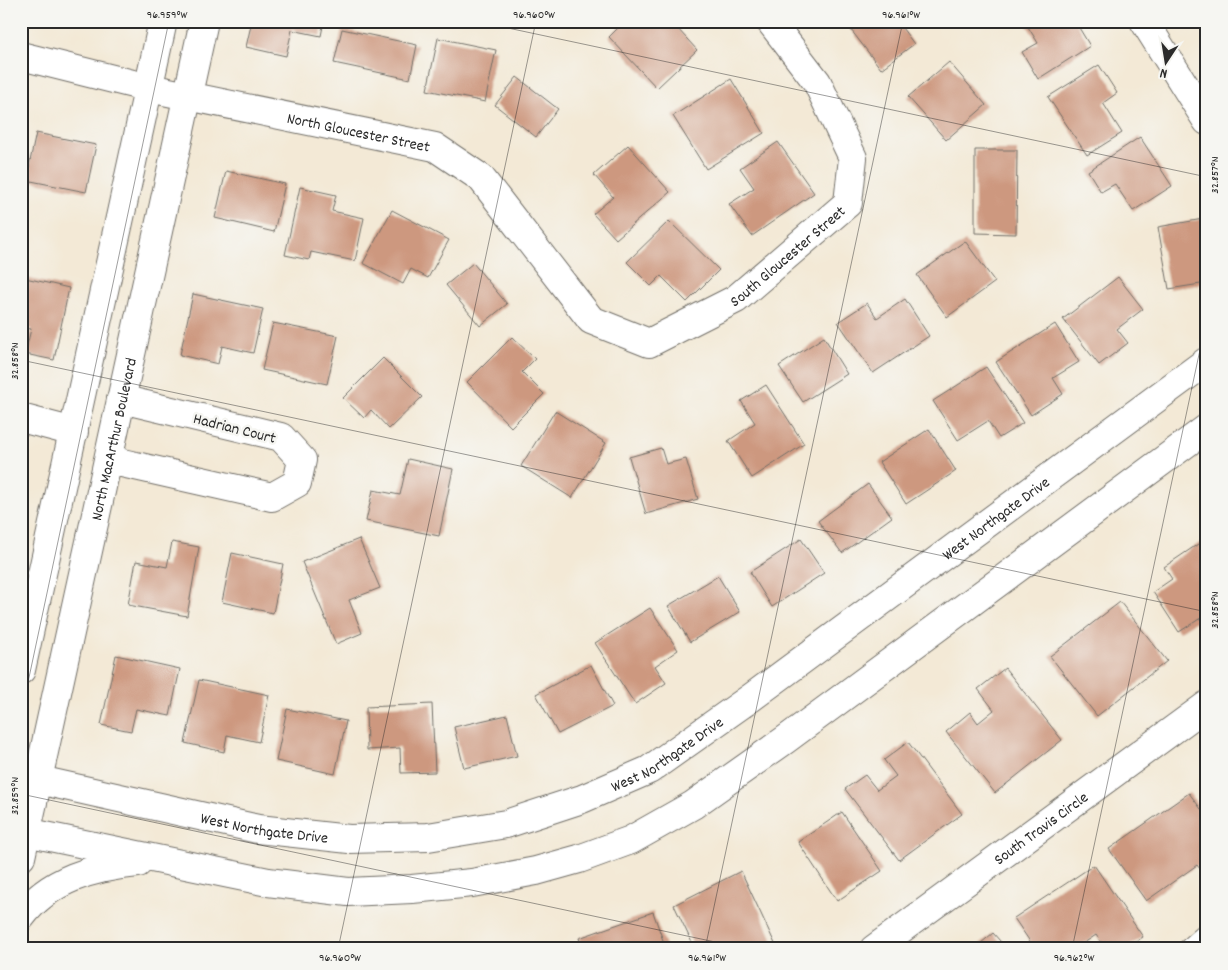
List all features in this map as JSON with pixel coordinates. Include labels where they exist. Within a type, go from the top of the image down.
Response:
[{"type":"main road","points":[[21,670],[163,21]]},
{"type":"main road","name":"North MacArthur Boulevard","points":[[23,840],[30,777],[112,450],[121,400],[204,21]]},
{"type":"main road","name":"South Gloucester Street","points":[[649,343],[736,299],[848,203],[853,158],[817,82],[770,21]]},
{"type":"main road","points":[[1144,21],[1207,121]]},
{"type":"main road","name":"North Gloucester Street","points":[[21,56],[149,88],[436,147],[481,178],[591,320],[649,343]]},
{"type":"main road","name":"West Northgate Drive","points":[[30,777],[258,829],[349,839],[428,837],[506,824],[582,799],[657,764],[752,697],[1207,361]]},
{"type":"main road","name":"Hadrian Court","points":[[112,450],[272,497],[297,483],[302,460],[282,437],[121,400]]},
{"type":"main road","points":[[21,418],[74,432],[112,450]]},
{"type":"main road","points":[[23,840],[163,861],[268,882],[348,892],[412,890],[472,883],[518,874],[579,858],[630,840],[693,805],[785,740],[1207,428]]},
{"type":"main road","name":"South Travis Circle","points":[[874,949],[1207,705]]},
{"type":"main road","points":[[21,917],[32,903],[71,878],[104,867],[163,861]]},
{"type":"lane","points":[[1184,949],[1207,929]]},
{"type":"building","points":[[252,21],[324,21],[321,36],[292,30],[286,56],[246,47]]},
{"type":"building","points":[[625,21],[684,21],[677,28],[697,50],[657,88],[609,37]]},
{"type":"building","points":[[854,21],[897,21],[914,44],[881,69],[848,26]]},
{"type":"building","points":[[1075,21],[1090,46],[1038,79],[1022,52],[1038,43],[1025,22]]},
{"type":"building","points":[[342,29],[417,45],[410,79],[334,63]]},
{"type":"building","points":[[438,38],[496,50],[485,102],[427,90]]},
{"type":"building","points":[[949,62],[986,105],[946,140],[908,97]]},
{"type":"building","points":[[1099,65],[1117,93],[1103,103],[1122,133],[1087,155],[1048,97]]},
{"type":"building","points":[[517,77],[558,109],[536,137],[495,105]]},
{"type":"building","points":[[731,79],[764,133],[706,169],[673,116]]},
{"type":"building","points":[[36,133],[96,145],[86,192],[26,180]]},
{"type":"building","points":[[1140,137],[1172,186],[1133,211],[1115,184],[1101,192],[1088,171]]},
{"type":"building","points":[[778,142],[814,193],[752,236],[729,204],[754,188],[740,168]]},
{"type":"building","points":[[628,145],[670,192],[616,239],[593,214],[613,197],[594,175]]},
{"type":"building","points":[[975,150],[1017,150],[1016,234],[975,233]]},
{"type":"building","points":[[226,171],[285,184],[274,232],[215,218]]},
{"type":"building","points":[[300,187],[336,195],[332,211],[364,218],[355,261],[311,252],[309,260],[285,255]]},
{"type":"building","points":[[392,210],[449,240],[428,278],[411,269],[403,284],[363,263]]},
{"type":"building","points":[[1203,219],[1207,241],[1207,283],[1169,289],[1158,227]]},
{"type":"building","points":[[669,221],[719,270],[687,302],[661,276],[651,286],[627,262]]},
{"type":"building","points":[[965,241],[995,282],[947,317],[917,275]]},
{"type":"building","points":[[473,263],[507,304],[480,326],[446,285]]},
{"type":"building","points":[[21,277],[69,288],[54,360],[25,354],[31,329],[21,327]]},
{"type":"building","points":[[1118,277],[1143,309],[1117,329],[1128,343],[1099,365],[1063,319]]},
{"type":"building","points":[[193,294],[263,309],[253,353],[222,346],[218,364],[180,355]]},
{"type":"building","points":[[905,299],[929,336],[873,373],[838,322],[867,303],[877,318]]},
{"type":"building","points":[[273,323],[338,336],[327,384],[262,370]]},
{"type":"building","points":[[1055,324],[1079,362],[1053,378],[1063,394],[1031,415],[996,362]]},
{"type":"building","points":[[512,337],[535,359],[522,372],[544,394],[511,427],[467,382]]},
{"type":"building","points":[[824,337],[847,374],[803,402],[779,366]]},
{"type":"building","points":[[383,358],[422,397],[389,429],[371,410],[364,418],[343,398]]},
{"type":"building","points":[[986,367],[1023,423],[999,438],[988,421],[958,440],[933,401]]},
{"type":"building","points":[[766,385],[804,444],[752,478],[728,441],[755,423],[741,401]]},
{"type":"building","points":[[555,411],[606,443],[572,498],[521,466]]},
{"type":"building","points":[[929,429],[956,471],[906,504],[879,462]]},
{"type":"building","points":[[661,448],[666,464],[686,459],[698,499],[646,514],[629,457]]},
{"type":"building","points":[[408,459],[453,469],[439,536],[366,521],[373,490],[400,495]]},
{"type":"building","points":[[868,484],[892,517],[842,553],[818,521]]},
{"type":"building","points":[[1207,538],[1207,614],[1179,632],[1153,592],[1172,579],[1164,567]]},
{"type":"building","points":[[359,539],[380,588],[349,600],[362,633],[336,644],[302,562]]},
{"type":"building","points":[[801,539],[824,573],[772,607],[750,572]]},
{"type":"building","points":[[172,542],[199,547],[187,616],[128,605],[136,561],[167,567]]},
{"type":"building","points":[[232,553],[283,564],[273,613],[222,602]]},
{"type":"building","points":[[718,576],[740,612],[690,642],[668,606]]},
{"type":"building","points":[[1120,602],[1167,661],[1097,716],[1050,656]]},
{"type":"building","points":[[650,608],[678,650],[655,666],[666,683],[635,704],[595,643]]},
{"type":"building","points":[[116,655],[180,669],[170,716],[136,709],[131,731],[101,725]]},
{"type":"building","points":[[591,665],[613,706],[558,734],[536,694]]},
{"type":"building","points":[[1005,668],[1062,740],[995,793],[946,732],[970,712],[978,723],[994,710],[978,689]]},
{"type":"building","points":[[199,680],[269,695],[259,742],[227,735],[224,752],[185,743]]},
{"type":"building","points":[[432,704],[435,772],[401,773],[400,748],[367,750],[366,707]]},
{"type":"building","points":[[287,709],[346,721],[335,774],[276,761]]},
{"type":"building","points":[[507,715],[517,756],[464,768],[454,727]]},
{"type":"building","points":[[908,742],[962,814],[899,860],[845,789],[865,775],[877,790],[896,776],[884,760]]},
{"type":"building","points":[[1189,793],[1207,817],[1207,878],[1197,865],[1146,901],[1109,849]]},
{"type":"building","points":[[842,812],[882,871],[837,901],[798,842]]},
{"type":"building","points":[[1094,865],[1143,937],[1125,949],[1106,949],[1096,935],[1075,949],[1035,949],[1014,918]]},
{"type":"building","points":[[741,871],[776,946],[769,949],[695,949],[674,905]]},
{"type":"building","points":[[653,912],[666,949],[583,949],[579,938]]},
{"type":"building","points":[[993,933],[1007,949],[974,949]]}]
